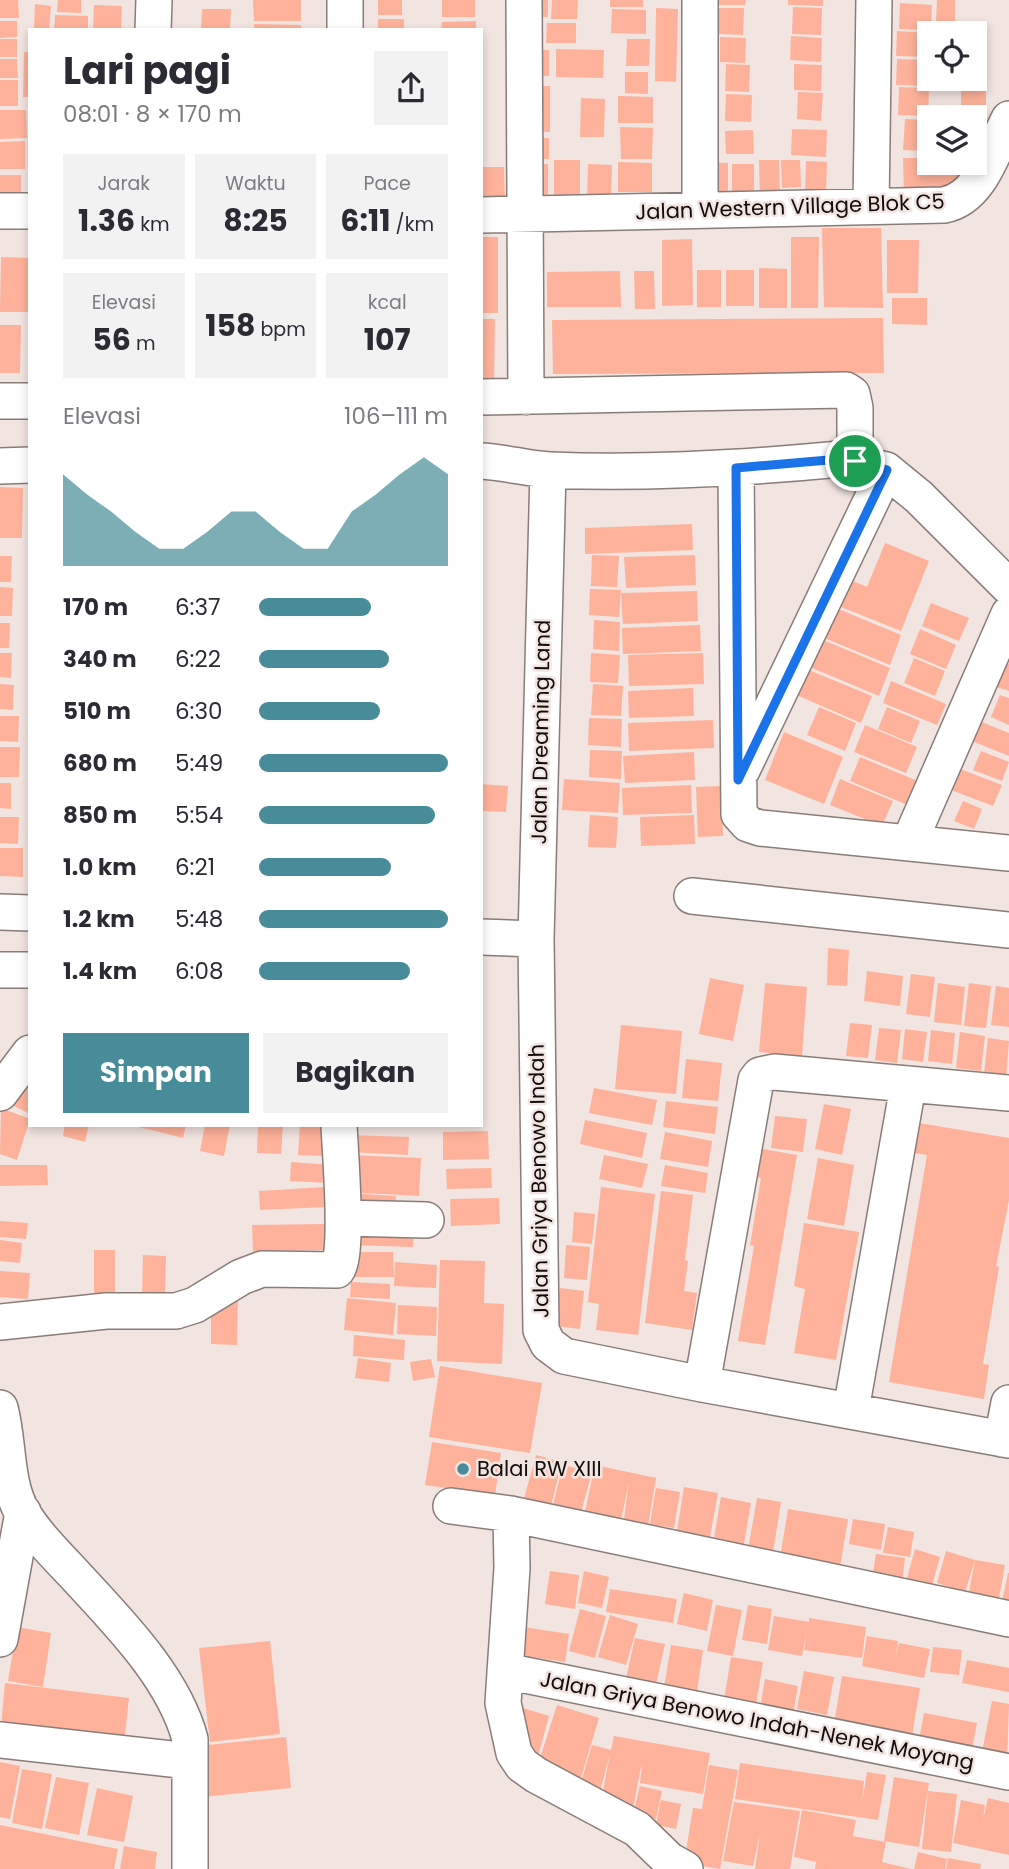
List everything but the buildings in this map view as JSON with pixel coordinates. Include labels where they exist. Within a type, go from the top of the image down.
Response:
[{"type":"street","points":[[153,28],[154,0]]},
{"type":"street","points":[[345,0],[345,28]]},
{"type":"street","points":[[524,0],[526,397]]},
{"type":"street","points":[[700,209],[701,0]]},
{"type":"street","points":[[871,206],[874,0]]},
{"type":"street","name":"Jalan Western Village Blok C5","points":[[483,215],[958,202],[973,190],[1009,120]]},
{"type":"street","points":[[0,211],[28,211]]},
{"type":"street","points":[[483,397],[846,390],[852,394],[863,444],[738,780]]},
{"type":"street","points":[[0,401],[28,401]]},
{"type":"street","points":[[483,461],[548,470],[736,468],[840,459],[863,444]]},
{"type":"street","points":[[863,444],[1009,587]]},
{"type":"street","points":[[0,466],[28,465]]},
{"type":"street","points":[[736,468],[739,814],[748,824],[760,828],[1009,853]]},
{"type":"street","name":"Jalan Dreaming Land","points":[[536,939],[548,470]]},
{"type":"street","points":[[909,843],[1009,614]]},
{"type":"street","points":[[692,896],[1009,930]]},
{"type":"street","points":[[0,912],[28,913]]},
{"type":"street","points":[[483,937],[536,939]]},
{"type":"street","name":"Jalan Griya Benowo Indah","points":[[536,939],[541,1330],[548,1344],[564,1356],[1006,1440],[1009,1403]]},
{"type":"street","points":[[0,970],[28,970]]},
{"type":"street","points":[[0,1093],[28,1057]]},
{"type":"street","points":[[702,1384],[756,1080],[760,1076],[774,1072],[1009,1093]]},
{"type":"street","points":[[851,1410],[908,1086]]},
{"type":"street","points":[[0,1322],[106,1311],[176,1311],[195,1305],[241,1277],[262,1269],[337,1269],[342,1261],[343,1218],[339,1127]]},
{"type":"street","points":[[343,1218],[426,1220]]},
{"type":"street","points":[[0,1408],[6,1433],[12,1500],[0,1639]]},
{"type":"street","points":[[12,1500],[52,1552],[155,1668],[173,1696],[190,1738],[190,1869]]},
{"type":"street","points":[[451,1506],[511,1514],[1009,1619]]},
{"type":"street","points":[[511,1514],[512,1568],[503,1703],[517,1759],[536,1775],[637,1829],[676,1866],[685,1869]]},
{"type":"street","name":"Jalan Griya Benowo Indah-Nenek Moyang","points":[[505,1671],[1009,1772]]},
{"type":"street","points":[[0,1740],[189,1761]]},
{"type":"place","name":"Balai RW XIII","points":[[463,1469]]},
{"type":"route","points":[[840,459],[855,461],[887,470],[738,780],[736,468],[840,459]]}]
